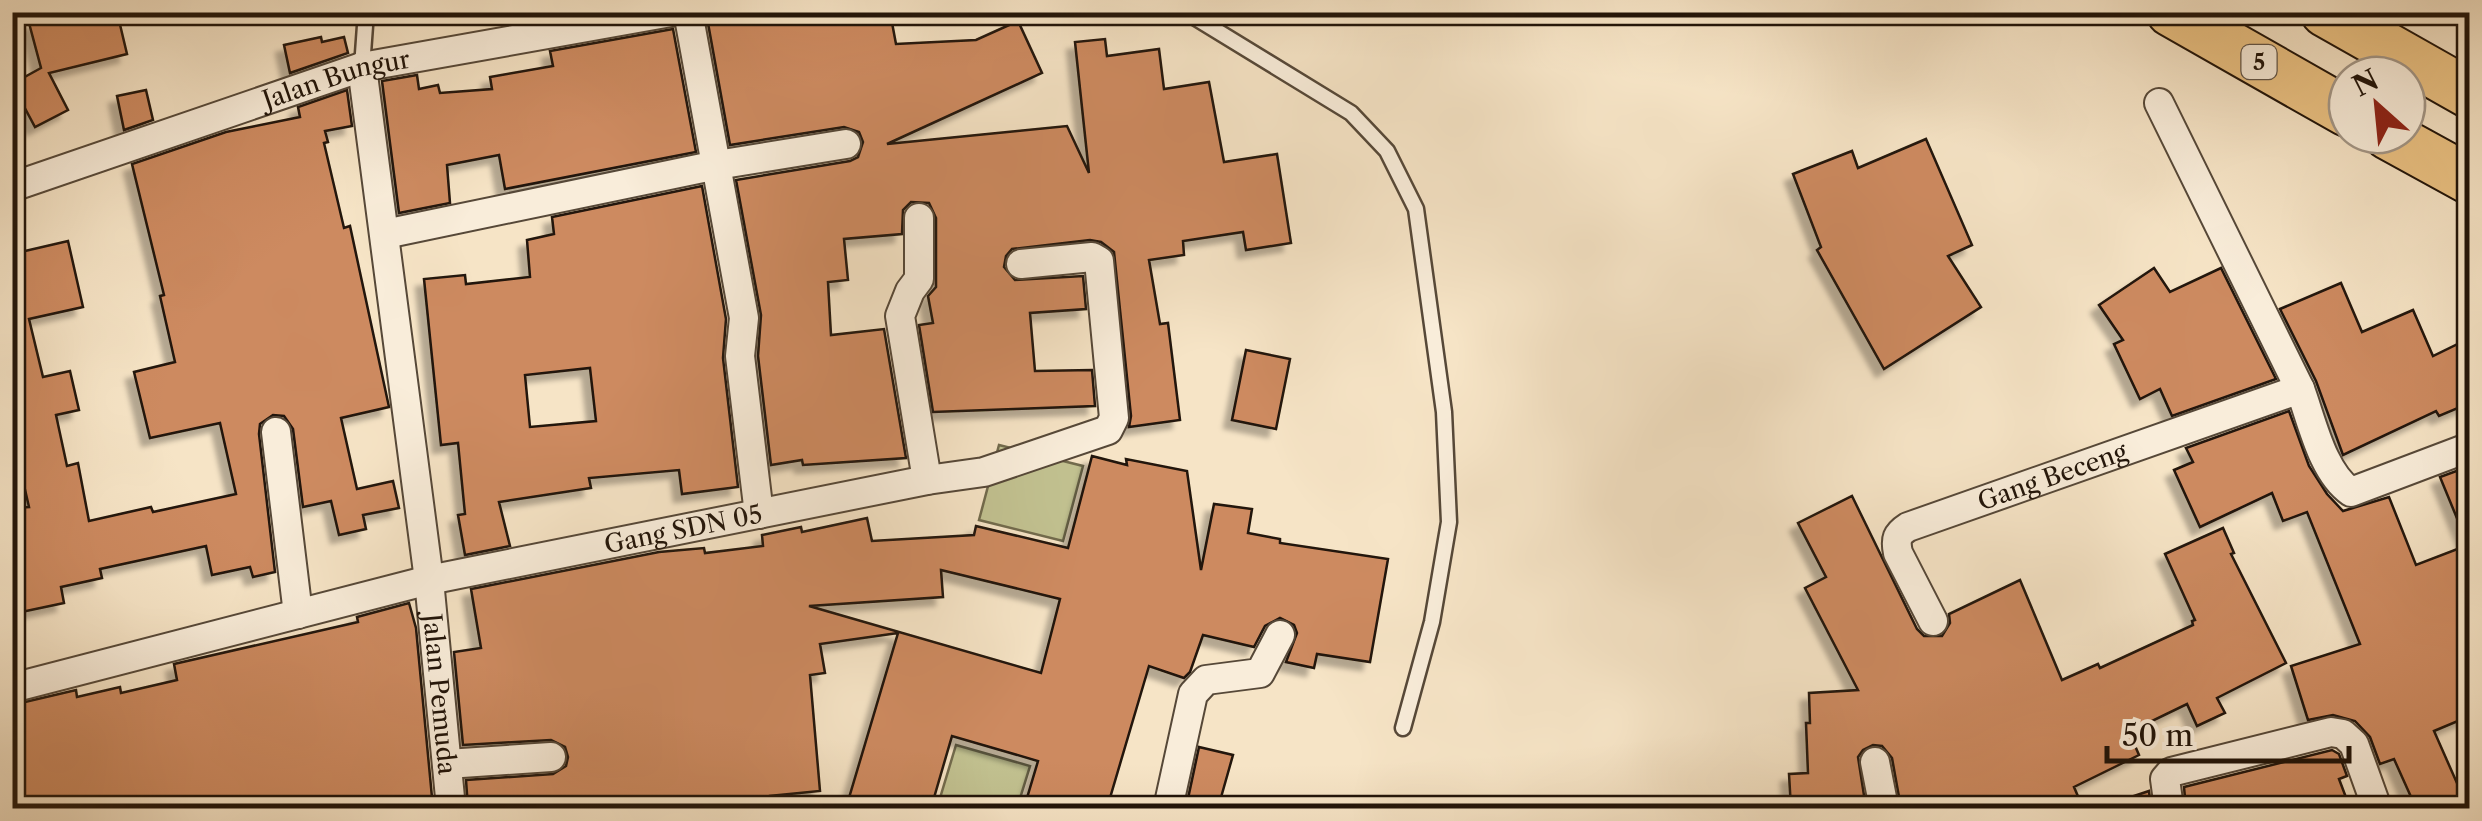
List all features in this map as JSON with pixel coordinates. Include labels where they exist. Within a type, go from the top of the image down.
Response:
[{"type":"highway","name":"5","points":[[2171,12],[2327,101]]},
{"type":"highway","points":[[2324,12],[2470,94]]},
{"type":"highway","points":[[2424,155],[2470,180]]},
{"type":"street","name":"Jalan Bungur","points":[[12,187],[362,67],[671,12]]},
{"type":"street","points":[[688,12],[744,318],[740,356],[759,514]]},
{"type":"street","name":"Jalan Pemuda","points":[[362,67],[429,580],[452,808]]},
{"type":"street","points":[[2159,103],[2300,389],[2332,471],[2351,492],[2470,447]]},
{"type":"street","points":[[385,234],[717,165],[846,144]]},
{"type":"street","points":[[918,218],[919,279],[900,316],[927,480]]},
{"type":"street","name":"Gang SDN 05","points":[[12,688],[429,580],[927,480],[984,472],[1066,446],[1112,426],[1099,261],[1092,257],[1021,264]]},
{"type":"street","name":"Gang Beceng","points":[[1932,620],[1898,552],[1895,541],[1899,532],[2300,389]]},
{"type":"street","points":[[276,432],[298,614]]},
{"type":"street","points":[[1168,808],[1193,694],[1206,680],[1260,673],[1280,635]]},
{"type":"street","points":[[2168,808],[2164,780],[2171,772],[2331,732],[2343,734],[2354,744],[2377,808]]},
{"type":"street","points":[[447,764],[551,756]]},
{"type":"street","points":[[1875,762],[1884,808]]},
{"type":"lane","points":[[362,67],[366,12]]},
{"type":"lane","points":[[1186,12],[1351,114],[1387,152],[1416,209],[1444,412],[1448,522],[1432,622],[1403,728]]},
{"type":"green space","points":[[999,445],[1083,466],[1063,541],[979,520]]},
{"type":"green space","points":[[956,745],[1030,766],[1017,808],[937,808]]},
{"type":"building","points":[[75,12],[117,12],[127,54],[49,73],[68,110],[35,127],[12,84],[41,68],[29,23]]},
{"type":"building","points":[[706,12],[890,12],[896,44],[976,40],[1018,21],[1042,73],[887,144],[1067,126],[1089,173],[1075,42],[1105,39],[1107,56],[1159,49],[1164,89],[1209,82],[1224,162],[1277,154],[1291,243],[1246,250],[1243,232],[1183,241],[1184,255],[1149,260],[1160,324],[1168,323],[1180,420],[1129,427],[1114,252],[1101,242],[1090,240],[1012,249],[1004,267],[1015,280],[1083,276],[1086,309],[1030,313],[1035,371],[1092,370],[1095,406],[933,412],[919,325],[933,323],[928,296],[936,287],[936,218],[929,203],[911,202],[903,210],[902,234],[844,239],[848,280],[828,282],[831,335],[884,329],[906,458],[803,465],[802,460],[771,465],[758,356],[761,315],[736,180],[850,161],[858,157],[863,142],[859,132],[844,127],[730,145]]},
{"type":"building","points":[[673,29],[696,152],[505,189],[499,155],[447,165],[450,203],[399,213],[382,81],[417,75],[419,89],[438,85],[440,93],[492,89],[490,77],[553,66],[550,51]]},
{"type":"building","points":[[321,37],[322,42],[344,37],[348,53],[290,73],[284,45]]},
{"type":"building","points":[[146,90],[153,120],[124,130],[117,96]]},
{"type":"building","points":[[347,90],[352,126],[325,131],[328,142],[324,143],[344,228],[350,226],[389,407],[341,418],[357,489],[393,481],[399,508],[363,515],[366,529],[339,535],[331,501],[303,507],[293,429],[284,416],[273,415],[260,424],[259,434],[275,572],[253,577],[250,567],[212,575],[206,546],[100,569],[102,578],[61,587],[64,603],[12,614],[12,508],[29,507],[12,433],[12,254],[68,241],[83,307],[29,319],[43,377],[70,371],[79,410],[56,415],[67,466],[78,463],[89,521],[236,494],[220,423],[150,438],[134,372],[175,362],[160,296],[164,295],[132,164],[226,132],[300,117],[298,107]]},
{"type":"building","points":[[1926,139],[1972,245],[1948,256],[1981,307],[1884,369],[1817,250],[1821,247],[1793,174],[1852,151],[1858,168]]},
{"type":"building","points":[[702,186],[726,319],[723,358],[738,487],[682,494],[679,470],[589,478],[591,488],[499,502],[510,546],[465,555],[458,515],[465,514],[458,443],[441,445],[424,279],[465,275],[466,284],[530,277],[527,240],[554,234],[552,217]],"holes":[[[590,368],[596,421],[530,427],[525,375]]]},
{"type":"building","points":[[2154,268],[2170,292],[2221,268],[2276,379],[2172,416],[2160,389],[2140,399],[2114,344],[2123,340],[2099,305]]},
{"type":"building","points":[[2341,283],[2362,332],[2413,310],[2433,356],[2470,338],[2470,403],[2439,416],[2436,411],[2343,455],[2316,381],[2280,309]]},
{"type":"building","points":[[1246,350],[1290,359],[1276,429],[1232,420]]},
{"type":"building","points":[[2289,411],[2309,466],[2327,494],[2343,511],[2389,497],[2416,565],[2468,545],[2440,477],[2470,466],[2470,716],[2434,731],[2468,808],[2416,808],[2394,759],[2380,764],[2370,737],[2355,721],[2333,715],[2308,720],[2291,666],[2360,644],[2307,512],[2283,521],[2272,493],[2200,527],[2174,470],[2193,462],[2186,448]]},
{"type":"building","points":[[1092,456],[1127,465],[1126,459],[1187,471],[1201,570],[1214,504],[1252,509],[1248,533],[1280,539],[1280,543],[1388,559],[1370,662],[1317,654],[1314,668],[1286,662],[1297,633],[1294,625],[1280,618],[1265,626],[1254,647],[1203,635],[1190,672],[1184,678],[1149,666],[1107,808],[1024,808],[1038,761],[952,736],[931,808],[846,808],[898,633],[820,644],[825,673],[810,675],[820,791],[770,796],[770,808],[468,808],[466,780],[553,774],[566,766],[568,757],[565,747],[551,740],[463,745],[454,652],[481,648],[471,589],[659,552],[704,548],[705,553],[763,546],[762,535],[801,527],[802,532],[867,518],[872,541],[974,535],[976,526],[1068,548]],"holes":[[[941,570],[1060,599],[1041,673],[809,606],[943,597]]]},
{"type":"building","points":[[1852,496],[1917,629],[1924,636],[1942,636],[1950,623],[1949,614],[2020,580],[2062,680],[2098,664],[2100,668],[2193,625],[2195,620],[2165,554],[2223,528],[2234,553],[2231,554],[2286,663],[2217,698],[2225,713],[2197,726],[2187,704],[2129,732],[2139,755],[2074,787],[2083,808],[2007,808],[2006,801],[1958,808],[1901,808],[1892,758],[1882,746],[1873,745],[1858,757],[1866,808],[1791,808],[1789,774],[1808,773],[1809,693],[1858,690],[1805,588],[1826,577],[1798,523]]},
{"type":"building","points":[[409,603],[416,628],[433,808],[12,808],[12,705],[76,690],[77,697],[120,687],[121,693],[177,680],[174,664],[358,622],[357,617]]},
{"type":"building","points":[[1199,747],[1233,755],[1218,808],[1186,808]]},
{"type":"building","points":[[2332,750],[2339,754],[2347,776],[2339,779],[2350,808],[2186,808],[2184,787]]},
{"type":"building","points":[[2149,791],[2151,808],[2110,808],[2110,804]]}]
